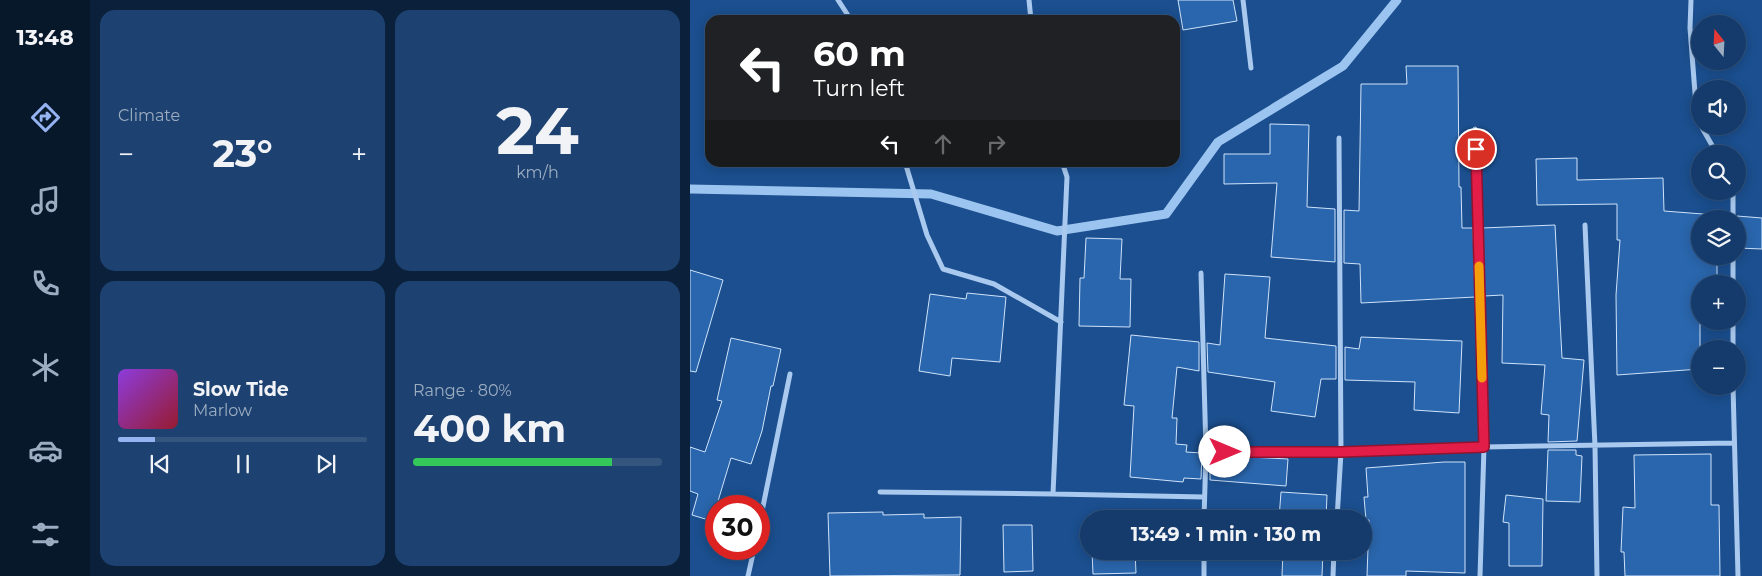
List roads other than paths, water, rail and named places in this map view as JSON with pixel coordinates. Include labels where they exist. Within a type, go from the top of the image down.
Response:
[{"type":"street","points":[[838,0],[848,15]]},
{"type":"street","points":[[1029,0],[1030,15]]},
{"type":"street","points":[[1243,0],[1251,68]]},
{"type":"street","points":[[1691,0],[1690,28],[1694,80]]},
{"type":"street","points":[[1475,129],[1484,447],[1480,576]]},
{"type":"street","points":[[1338,510],[1341,452],[1339,138]]},
{"type":"street","points":[[907,167],[927,235],[943,269],[994,284],[1061,322]]},
{"type":"street","points":[[1053,494],[1067,177],[1064,167]]},
{"type":"street","points":[[1585,225],[1595,446],[1596,576]]},
{"type":"street","points":[[1201,273],[1206,451],[1204,510]]},
{"type":"street","points":[[765,495],[790,374]]},
{"type":"street","points":[[1733,395],[1732,443],[1738,576]]},
{"type":"street","points":[[1206,451],[1341,452],[1484,447],[1732,443]]},
{"type":"street","points":[[880,492],[1204,497]]},
{"type":"street","points":[[748,576],[752,560]]},
{"type":"street","points":[[1204,560],[1204,576]]},
{"type":"street","points":[[1333,576],[1334,560]]},
{"type":"waterway","points":[[690,189],[931,194],[1057,231],[1166,214],[1218,142],[1343,66],[1397,0]]}]
